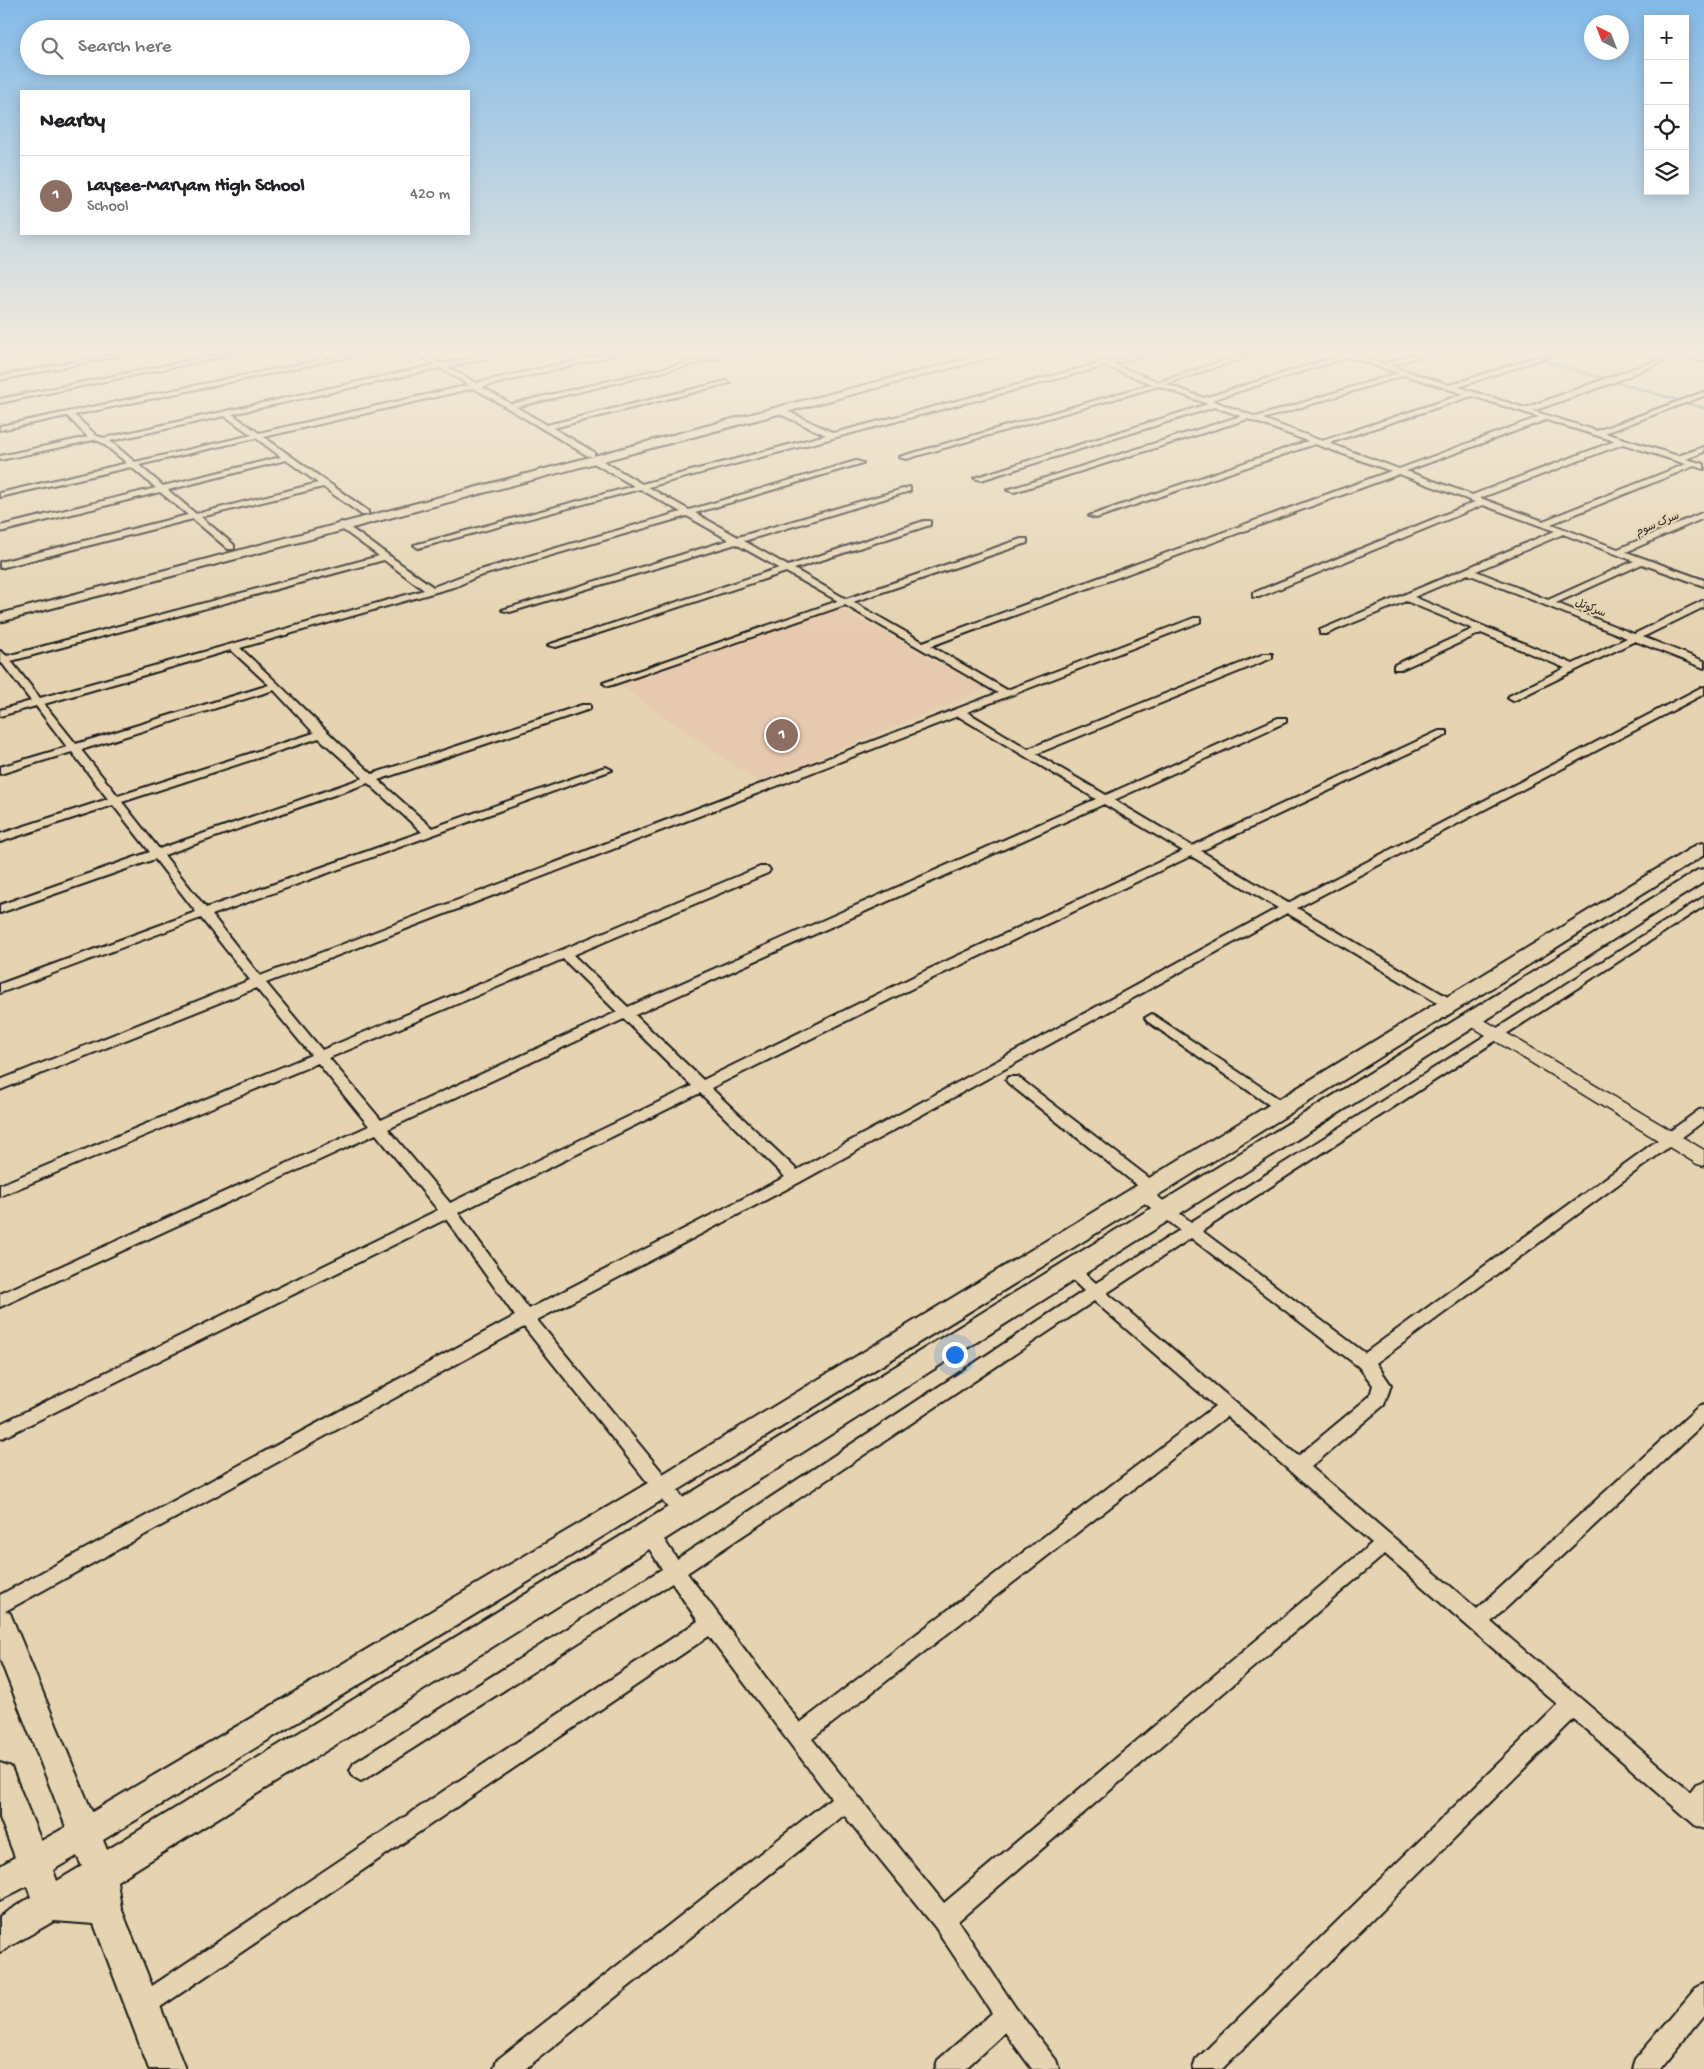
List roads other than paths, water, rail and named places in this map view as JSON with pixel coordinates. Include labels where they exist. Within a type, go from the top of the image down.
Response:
[{"type":"main road","points":[[592,457],[639,445]]},
{"type":"main road","points":[[0,607],[365,512],[641,445]]},
{"type":"main road","points":[[0,618],[509,478]]},
{"type":"main road","points":[[0,1884],[662,1488],[1704,848]]},
{"type":"main road","points":[[0,1935],[649,1534],[1474,1020],[1704,874]]},
{"type":"main road","points":[[1374,1052],[1374,1057],[1379,1064],[1398,1067]]},
{"type":"main road","points":[[1323,1083],[1332,1082],[1343,1086],[1348,1093],[1346,1099]]},
{"type":"main road","points":[[0,1622],[100,1872],[105,1908],[166,2069]]},
{"type":"main road","points":[[0,1778],[50,1904]]},
{"type":"main road","points":[[50,1904],[105,1908]]},
{"type":"street","points":[[0,458],[63,445]]},
{"type":"street","points":[[110,445],[231,547]]},
{"type":"street","points":[[0,494],[213,445]]},
{"type":"street","points":[[272,445],[365,512]]},
{"type":"street","points":[[574,445],[685,513],[1006,693]]},
{"type":"street","points":[[418,545],[801,445]]},
{"type":"street","points":[[903,457],[947,445]]},
{"type":"street","points":[[978,478],[1086,445]]},
{"type":"street","points":[[1011,490],[1163,445]]},
{"type":"street","points":[[1093,516],[1311,445]]},
{"type":"street","points":[[1326,445],[1704,583]]},
{"type":"street","points":[[922,646],[1141,564],[1474,445]]},
{"type":"street","points":[[1473,498],[1611,445]]},
{"type":"street","points":[[1636,445],[1704,467]]},
{"type":"street","points":[[1678,459],[1704,448]]},
{"type":"street","points":[[0,529],[289,457]]},
{"type":"street","points":[[0,713],[454,584],[473,575],[859,463]]},
{"type":"street","points":[[1543,524],[1693,464]]},
{"type":"street","points":[[0,565],[325,484]]},
{"type":"street","points":[[507,610],[907,489]]},
{"type":"street","points":[[1256,595],[1483,502]]},
{"type":"street","name":"سرک سوم","points":[[1618,552],[1704,515]]},
{"type":"street","points":[[553,645],[927,523]]},
{"type":"street","points":[[342,525],[431,590]]},
{"type":"street","points":[[1322,632],[1563,531]]},
{"type":"street","points":[[608,683],[1024,541]]},
{"type":"street","points":[[386,557],[2,658],[258,982],[377,1128],[448,1211],[526,1318],[683,1512]]},
{"type":"street","points":[[1548,603],[1643,560]]},
{"type":"street","name":"سرکوتل","points":[[1468,571],[1704,665]]},
{"type":"street","points":[[1405,597],[1573,668]]},
{"type":"street","points":[[1513,698],[1704,603]]},
{"type":"street","points":[[0,1085],[258,982],[960,713],[1006,693],[1197,620]]},
{"type":"street","points":[[1398,667],[1481,629]]},
{"type":"street","points":[[233,647],[276,686],[320,734],[372,778],[429,832]]},
{"type":"street","points":[[1028,752],[1268,656]]},
{"type":"street","points":[[0,771],[276,686]]},
{"type":"street","points":[[0,1605],[526,1318],[795,1178],[1287,908],[1704,690]]},
{"type":"street","points":[[0,909],[372,778],[586,707]]},
{"type":"street","points":[[960,713],[1451,1005]]},
{"type":"street","points":[[0,1301],[627,1014],[1282,720]]},
{"type":"street","points":[[0,1432],[928,975],[1443,733]]},
{"type":"street","points":[[0,838],[320,734]]},
{"type":"street","points":[[0,989],[204,913],[606,770]]},
{"type":"street","points":[[0,1191],[764,870]]},
{"type":"street","points":[[361,1770],[675,1571],[1095,1292],[1704,901]]},
{"type":"street","points":[[564,953],[703,1086],[795,1178]]},
{"type":"street","points":[[1152,1018],[1283,1108]]},
{"type":"street","points":[[1474,1020],[1704,1159]]},
{"type":"street","points":[[1013,1080],[1148,1191],[1166,1212],[1365,1362],[1378,1377],[1382,1386],[1378,1400],[1298,1467]]},
{"type":"street","points":[[1365,1362],[1704,1114]]},
{"type":"street","points":[[1071,1271],[1573,1705],[1700,1805]]},
{"type":"street","points":[[799,1736],[1227,1406]]},
{"type":"street","points":[[1477,1622],[1704,1412]]},
{"type":"street","points":[[649,1534],[711,1623],[846,1800],[943,1919],[1007,2015],[1047,2069]]},
{"type":"street","points":[[943,1919],[1385,1543]]},
{"type":"street","points":[[142,2006],[711,1623]]},
{"type":"street","points":[[1205,2069],[1573,1705]]},
{"type":"street","points":[[506,2069],[846,1800]]},
{"type":"street","points":[[1644,2069],[1704,1996]]},
{"type":"street","points":[[947,2069],[1007,2015]]},
{"type":"place","name":"Laysee-Maryam High School","points":[[782,735]]}]
